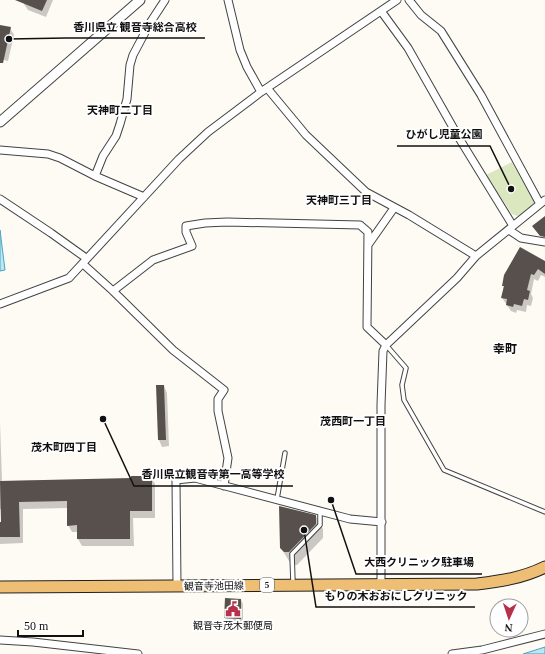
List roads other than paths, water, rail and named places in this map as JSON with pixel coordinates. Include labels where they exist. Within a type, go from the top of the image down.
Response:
[{"type":"main road","name":"観音寺池田線","points":[[0,587],[477,584],[496,582],[531,574],[545,567]]},
{"type":"street","points":[[0,122],[140,0]]},
{"type":"street","points":[[95,176],[104,156],[116,136],[120,124],[127,99],[130,65],[133,55],[150,22],[165,0]]},
{"type":"street","points":[[228,0],[240,50],[247,67],[264,90],[306,135],[366,192],[409,215],[476,256]]},
{"type":"street","points":[[0,304],[69,278],[179,159],[208,132],[264,90],[397,0]]},
{"type":"street","points":[[381,584],[381,405],[383,351],[386,346],[457,278],[476,256],[542,202],[481,95],[441,31],[421,15],[409,0]]},
{"type":"street","points":[[381,11],[408,48],[511,228],[521,238],[545,242]]},
{"type":"street","points":[[0,150],[48,154],[60,158],[95,176],[144,197]]},
{"type":"street","points":[[0,199],[51,233],[84,261],[173,350],[224,390],[218,399],[218,411],[228,458],[224,486]]},
{"type":"street","points":[[368,245],[394,208]]},
{"type":"street","points":[[113,291],[153,260],[192,246],[186,232],[186,226],[227,222],[360,225],[368,232],[367,327],[386,346]]},
{"type":"street","points":[[177,586],[176,480],[195,478],[277,499],[320,512],[350,519],[382,522]]},
{"type":"street","points":[[452,654],[482,650],[545,634]]},
{"type":"street","points":[[0,640],[33,642],[138,654]]},
{"type":"lane","points":[[386,346],[406,368],[402,385],[404,400],[444,470],[545,512]]},
{"type":"lane","points":[[277,499],[285,453]]},
{"type":"lane","points":[[293,584],[292,554],[320,525],[320,512]]},
{"type":"water","points":[[0,230],[5,270],[0,271]]},
{"type":"water","points":[[545,647],[545,654],[523,654]]},
{"type":"place","name":"香川県立 観音寺総合高校","points":[[9,39]]},
{"type":"place","name":"ひがし児童公園","points":[[511,189]]},
{"type":"place","name":"香川県立観音寺第一高等学校","points":[[103,419]]},
{"type":"place","name":"大西クリニック駐車場","points":[[331,500]]},
{"type":"place","name":"もりの木おおにしクリニック","points":[[304,530]]},
{"type":"place","name":"観音寺茂木郵便局","points":[[233,609]]},
{"type":"district","name":"天神町二丁目","points":[[120,110]]},
{"type":"district","name":"天神町三丁目","points":[[339,200]]},
{"type":"district","name":"幸町","points":[[505,349]]},
{"type":"district","name":"茂西町一丁目","points":[[353,421]]},
{"type":"district","name":"茂木町四丁目","points":[[64,447]]}]
